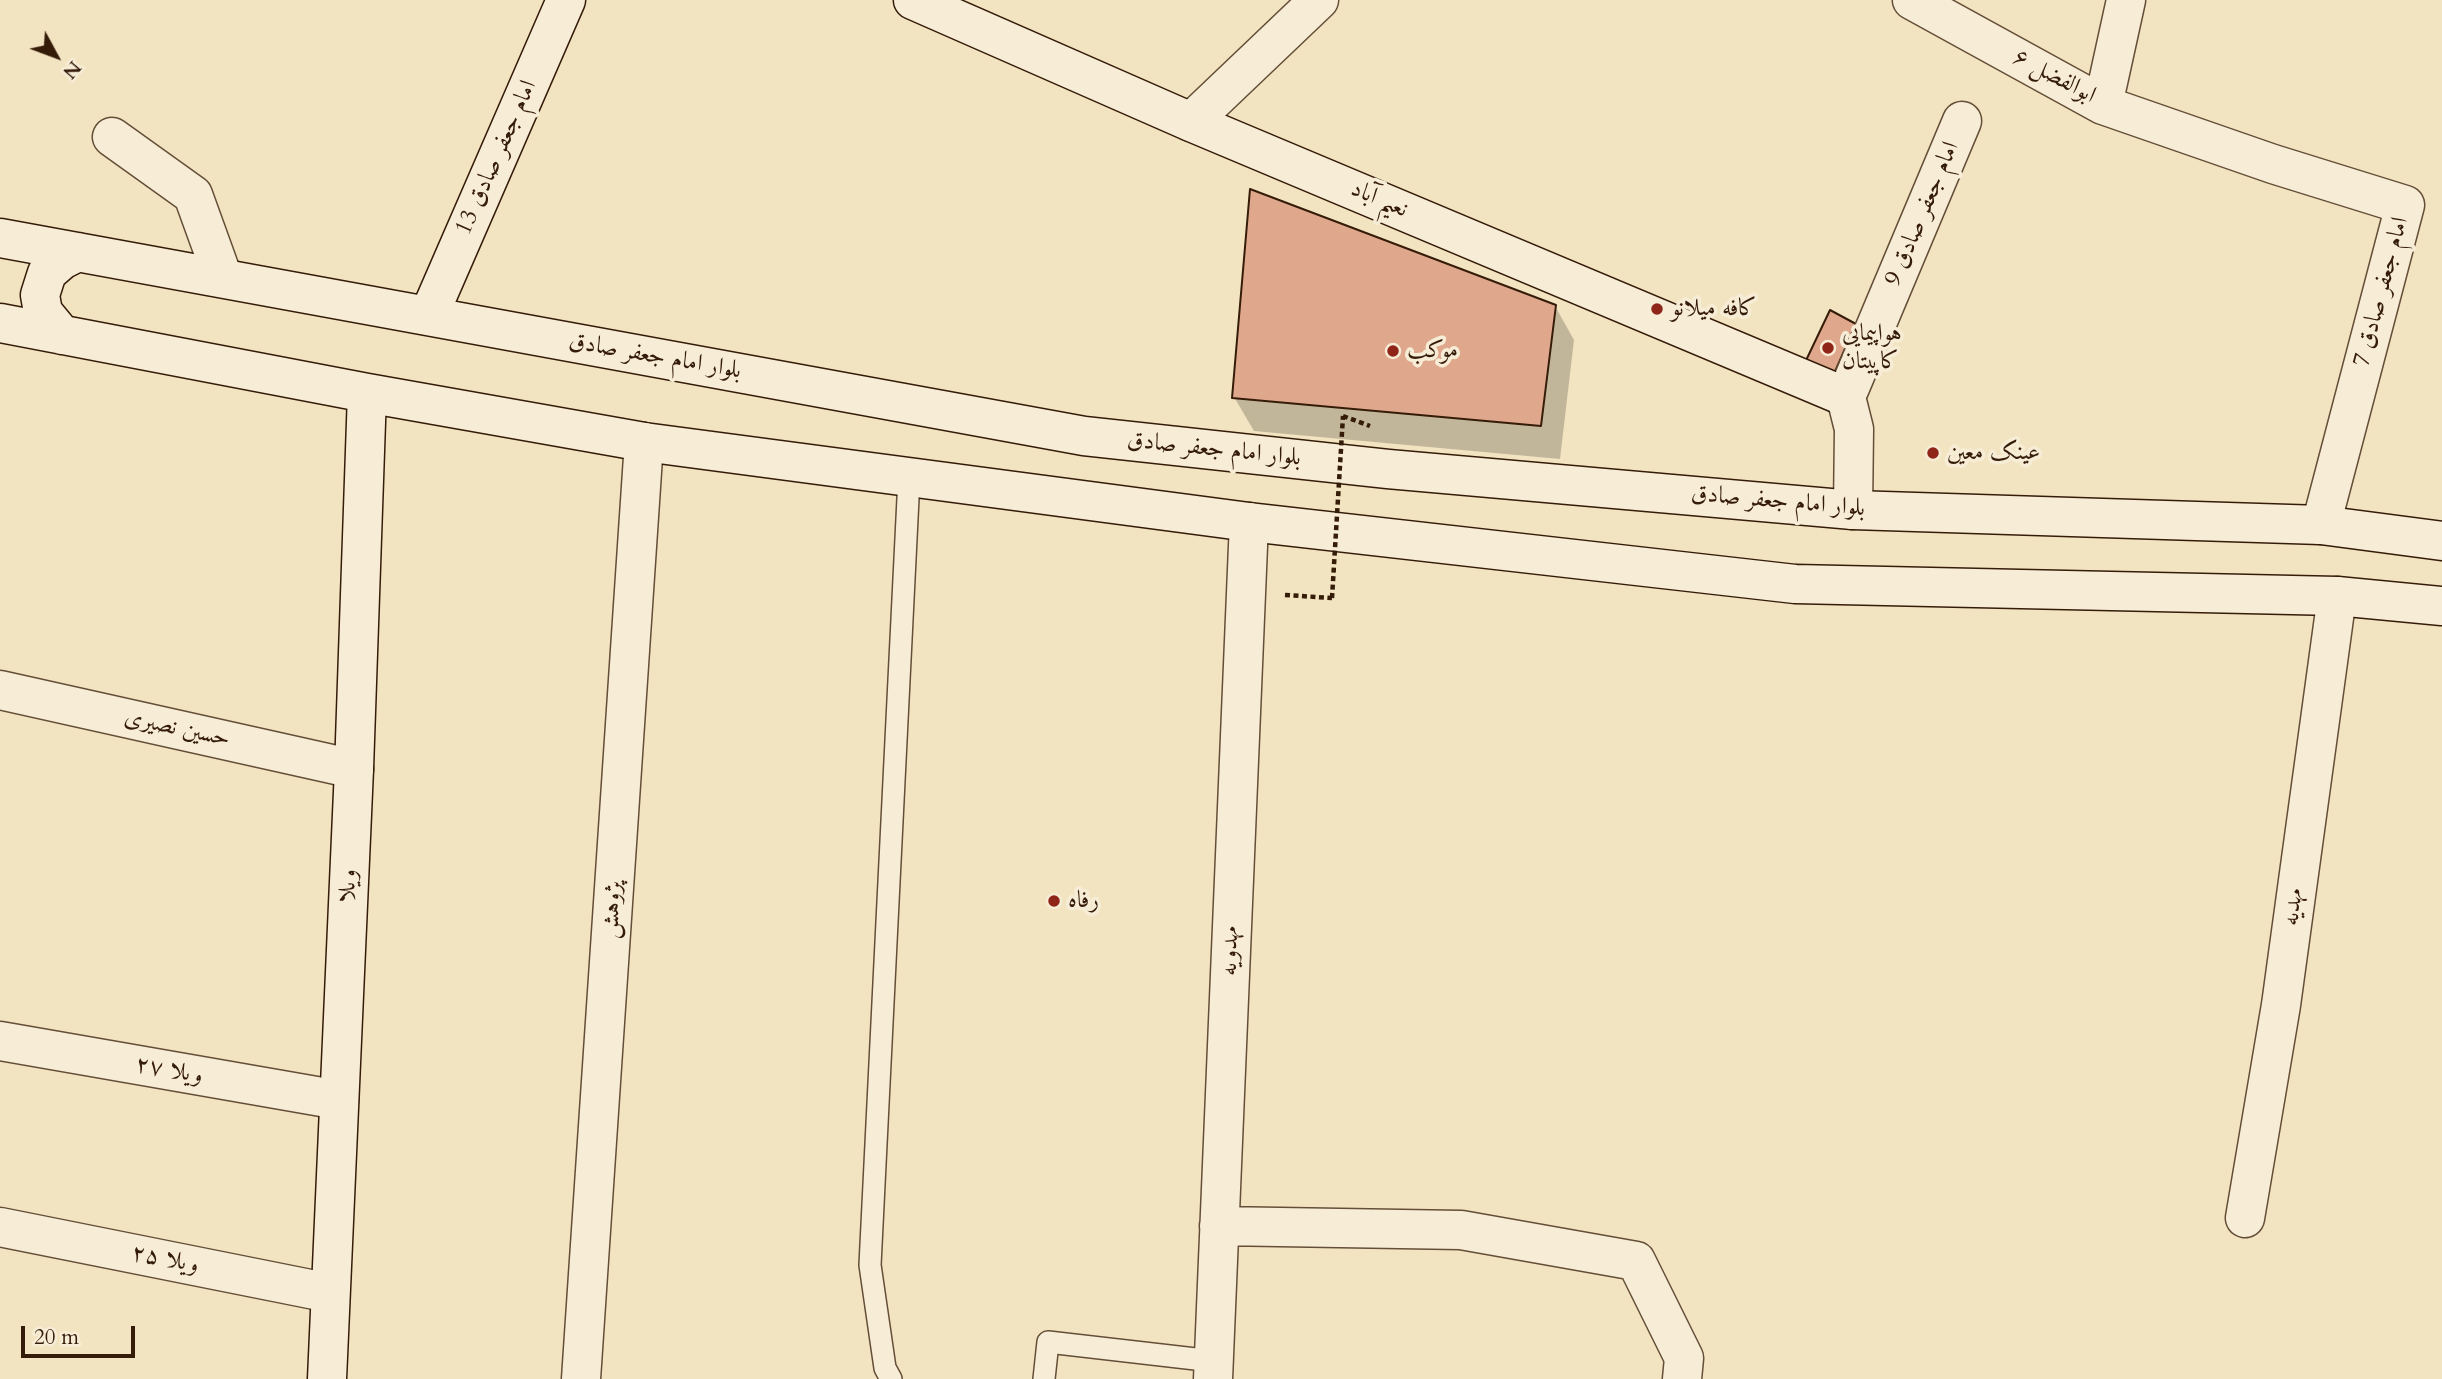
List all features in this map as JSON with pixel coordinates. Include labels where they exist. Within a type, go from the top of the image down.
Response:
[{"type":"street","name":"امام جعفر صادق 13","points":[[429,315],[566,0]]},
{"type":"street","name":"نعیم آباد","points":[[913,0],[1191,122],[1846,397]]},
{"type":"street","points":[[1191,122],[1319,0]]},
{"type":"street","name":"ابوالفضل ۶","points":[[1912,0],[2103,105],[2126,0]]},
{"type":"street","name":"امام جعفر صادق 7","points":[[2103,105],[2273,164],[2405,205],[2321,525]]},
{"type":"street","name":"امام جعفر صادق 9","points":[[1846,397],[1962,121]]},
{"type":"street","points":[[112,137],[193,195],[223,278]]},
{"type":"street","name":"بلوار امام جعفر صادق","points":[[0,238],[1084,436],[1388,469],[1853,510],[2321,525],[2442,541]]},
{"type":"street","points":[[62,335],[43,312],[40,295],[47,274],[62,260],[78,252]]},
{"type":"street","points":[[0,323],[367,393],[644,442],[1249,522],[1795,584],[2337,596],[2442,606]]},
{"type":"street","name":"ویلا","points":[[327,1379],[354,769],[367,393]]},
{"type":"street","points":[[1846,397],[1854,429],[1853,510]]},
{"type":"street","name":"پژوهش","points":[[581,1379],[644,442]]},
{"type":"street","name":"مهدویه","points":[[1213,1370],[1249,522]]},
{"type":"street","name":"مهديه","points":[[2245,1218],[2281,1004],[2337,596]]},
{"type":"street","name":"حسین نصیری","points":[[0,690],[354,769]]},
{"type":"street","name":"ویلا ۲۷","points":[[0,1041],[339,1101]]},
{"type":"street","points":[[1219,1226],[1461,1230],[1636,1261],[1685,1357],[1682,1379]]},
{"type":"street","name":"ویلا ۲۵","points":[[0,1227],[330,1293]]},
{"type":"lane","points":[[891,1379],[884,1367],[870,1265],[909,478]]},
{"type":"lane","points":[[1044,1379],[1048,1342],[1213,1370]]},
{"type":"path","points":[[1273,594],[1332,598],[1343,416]]},
{"type":"building","name":"موکب","points":[[1250,189],[1556,305],[1541,426],[1232,398]]},
{"type":"building","name":"هواپیمایی کاپیتان","points":[[1830,310],[1856,324],[1830,383],[1800,373]]},
{"type":"place","name":"کافه میلانو","points":[[1657,309]]},
{"type":"place","name":"هواپیمایی کاپیتان","points":[[1828,348]]},
{"type":"place","name":"موکب","points":[[1393,351]]},
{"type":"place","name":"عینک معین","points":[[1933,453]]},
{"type":"place","name":"رفاه","points":[[1054,901]]}]
